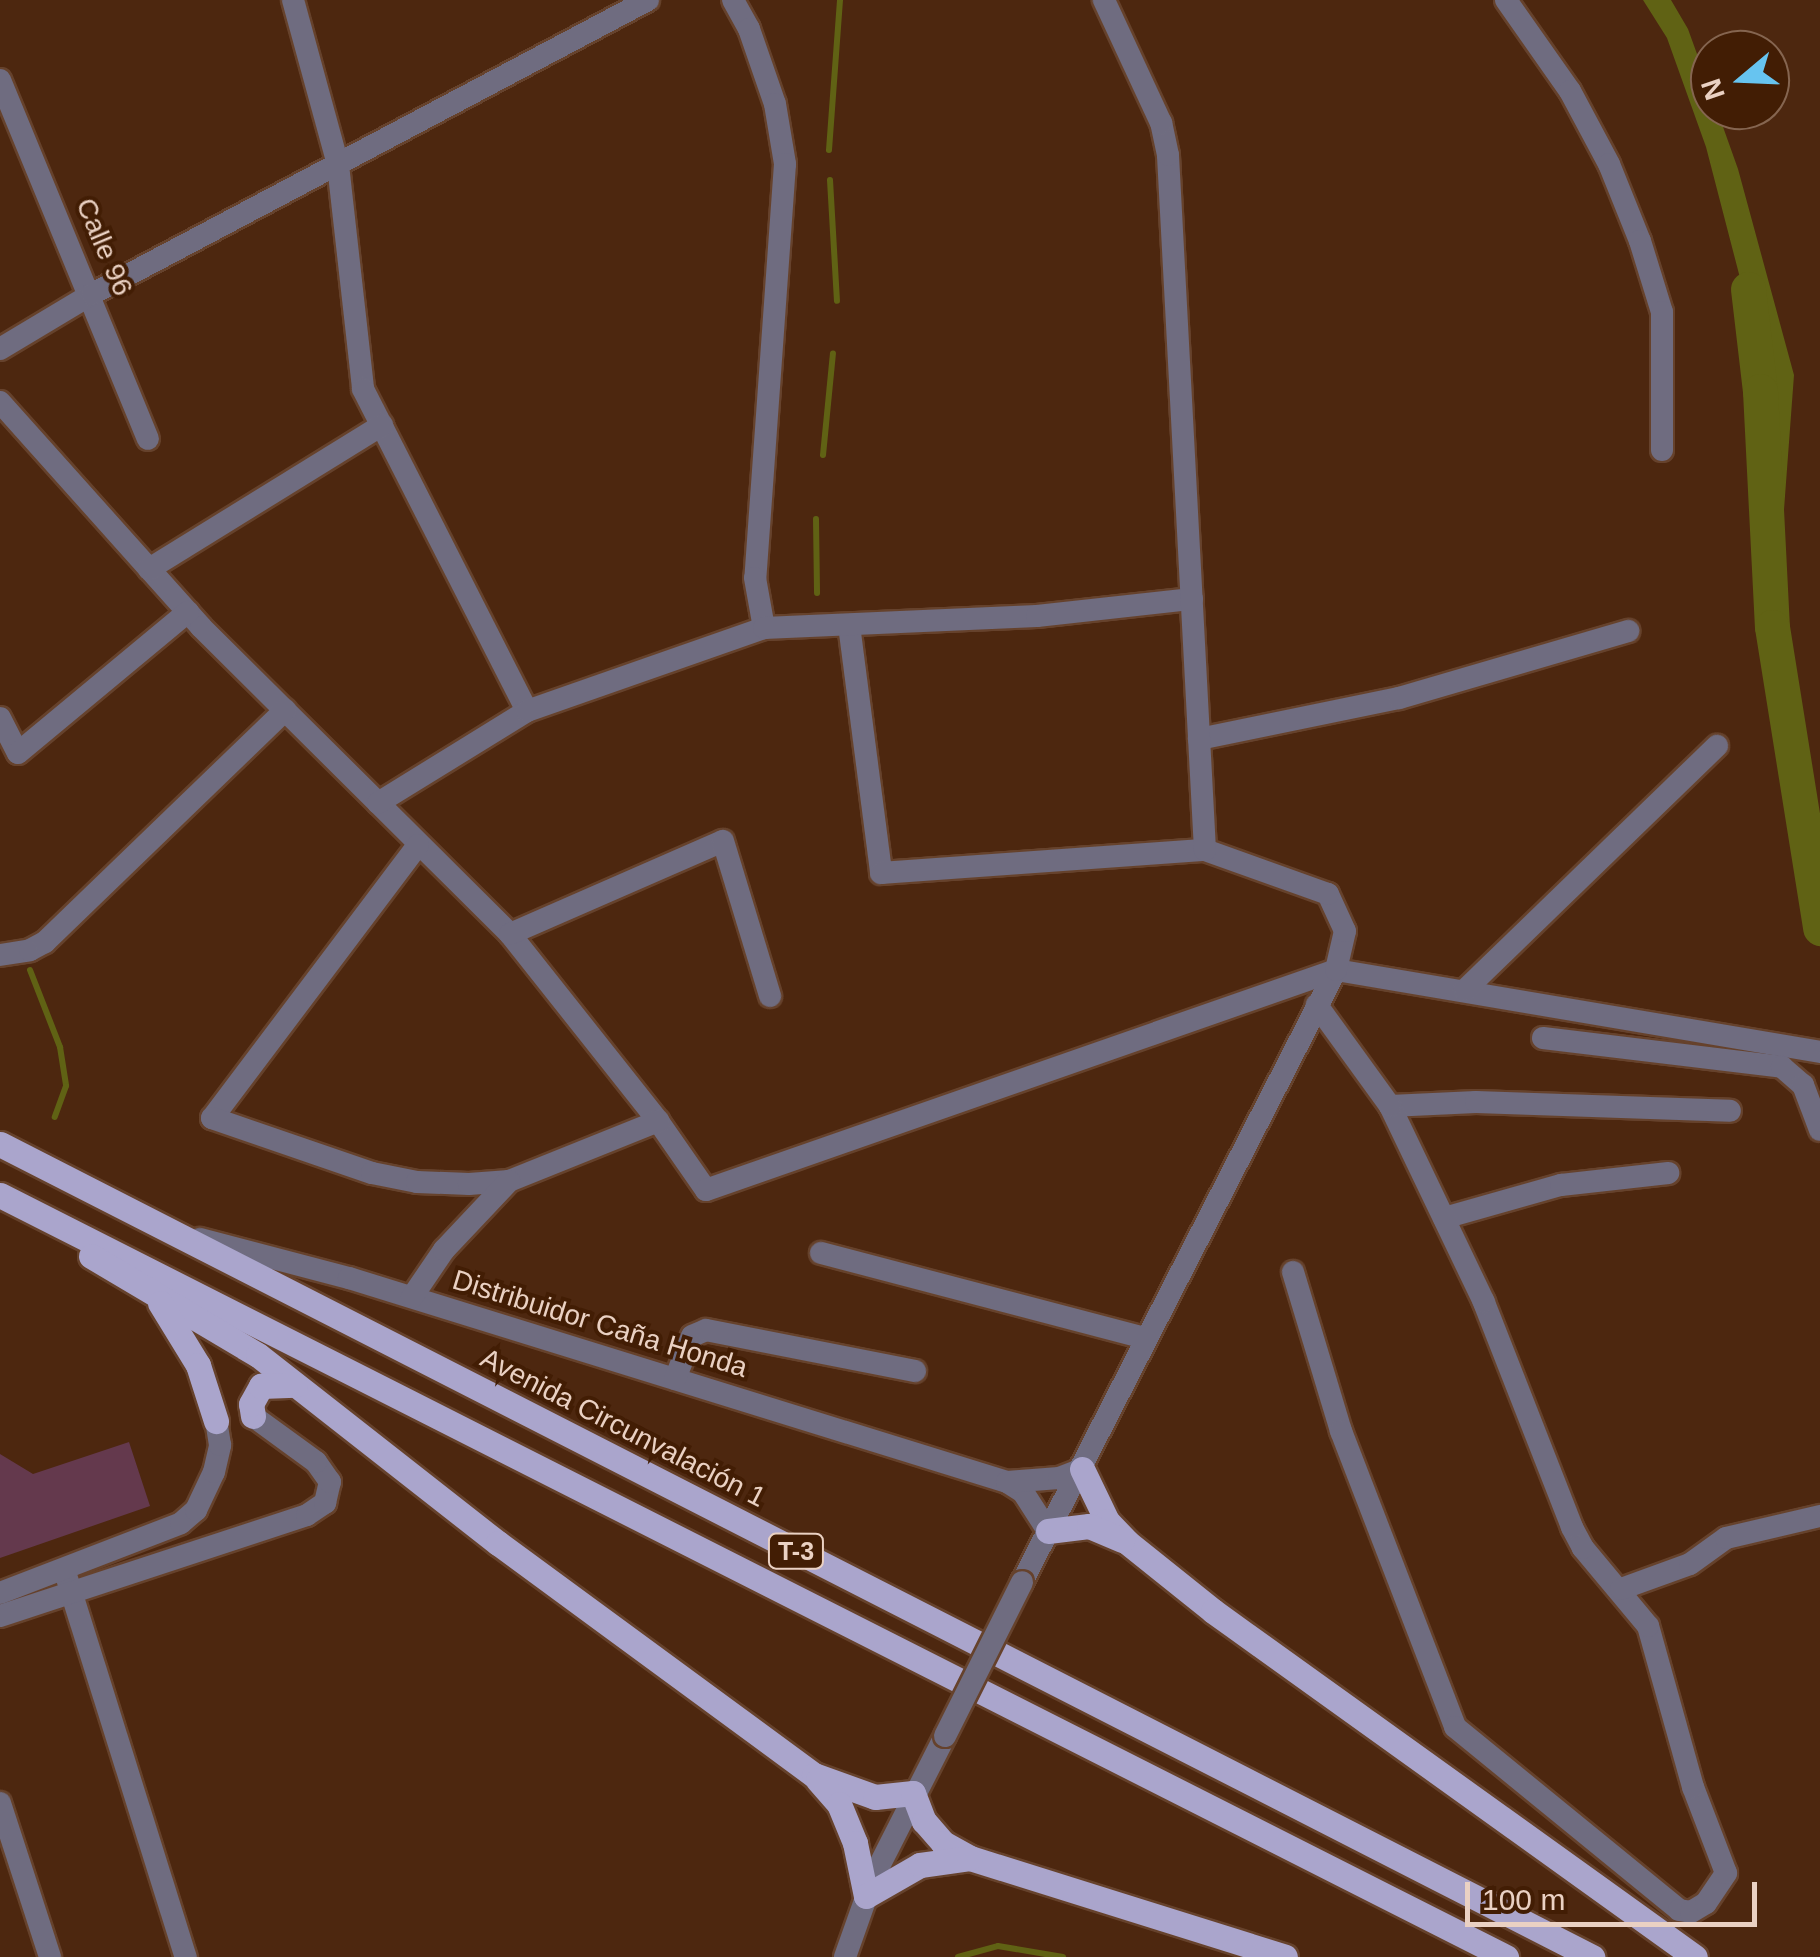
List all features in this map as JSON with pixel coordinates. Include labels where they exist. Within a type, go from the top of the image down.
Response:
[{"type":"main road","name":"Avenida Circunvalación 1","points":[[0,1144],[1592,1957]]},
{"type":"main road","points":[[5,1198],[154,1296],[258,1355],[498,1544],[814,1774],[839,1804],[855,1843],[866,1896],[920,1865],[970,1858]]},
{"type":"main road","name":"T-3","points":[[5,1198],[1506,1957]]},
{"type":"main road","points":[[154,1296],[191,1351],[216,1420]]},
{"type":"main road","points":[[253,1416],[251,1404],[261,1386],[296,1385]]},
{"type":"main road","points":[[1082,1469],[1107,1521],[1126,1542],[1244,1634],[1695,1957]]},
{"type":"main road","points":[[1048,1531],[1089,1526],[1126,1542]]},
{"type":"main road","points":[[814,1774],[875,1798],[913,1792],[933,1832],[970,1858],[1284,1957]]},
{"type":"street","points":[[293,0],[338,165],[363,389],[527,711]]},
{"type":"street","points":[[0,350],[92,294],[648,0]]},
{"type":"street","points":[[733,0],[749,28],[775,104],[785,164],[755,578],[764,628]]},
{"type":"street","points":[[1104,0],[1162,123],[1168,155],[1205,850]]},
{"type":"street","points":[[1506,0],[1570,91],[1609,164],[1640,241],[1662,312],[1662,450]]},
{"type":"street","name":"Calle 96","points":[[0,80],[92,294],[148,439]]},
{"type":"street","points":[[0,402],[188,612],[510,934],[658,1121],[706,1190],[1336,970],[1820,1052]]},
{"type":"street","points":[[149,569],[382,425]]},
{"type":"street","points":[[378,803],[527,711],[764,628],[1037,616],[1192,599]]},
{"type":"street","points":[[0,718],[18,753],[188,612]]},
{"type":"street","points":[[846,1957],[866,1896],[913,1792],[946,1736],[1336,970],[1345,931],[1328,894],[1205,850],[881,873],[849,624]]},
{"type":"street","points":[[1199,739],[1399,698],[1628,631]]},
{"type":"street","points":[[0,956],[30,950],[45,942],[285,710]]},
{"type":"street","points":[[1465,990],[1716,746]]},
{"type":"street","points":[[510,934],[723,841],[770,996]]},
{"type":"street","points":[[418,845],[212,1118],[372,1174],[417,1182],[509,1180],[658,1121]]},
{"type":"street","points":[[1293,1272],[1341,1431],[1455,1727],[1654,1891],[1679,1910],[1691,1912],[1719,1889],[1726,1873],[1694,1787],[1648,1626],[1621,1588],[1584,1548],[1572,1527],[1484,1302],[1390,1106],[1316,1005]]},
{"type":"street","points":[[1544,1038],[1782,1067],[1803,1085],[1820,1130]]},
{"type":"street","points":[[1390,1106],[1476,1102],[1730,1112]]},
{"type":"street","points":[[1444,1218],[1561,1185],[1668,1174]]},
{"type":"street","points":[[412,1298],[444,1250],[509,1180]]},
{"type":"street","name":"Distribuidor Caña Honda","points":[[173,1232],[412,1298],[1006,1482],[1023,1492],[1048,1531]]},
{"type":"street","points":[[821,1253],[1146,1338]]},
{"type":"street","points":[[674,1379],[692,1336],[706,1330],[915,1371]]},
{"type":"street","points":[[0,1594],[68,1582],[308,1515],[325,1503],[330,1482],[316,1462],[253,1416]]},
{"type":"street","points":[[0,1616],[164,1532],[196,1510],[214,1472],[220,1445],[216,1420]]},
{"type":"street","name":"Distribuidor Caña Honda","points":[[1006,1482],[1060,1478],[1082,1469]]},
{"type":"street","points":[[1621,1588],[1690,1564],[1726,1538],[1820,1516]]},
{"type":"street","points":[[68,1582],[186,1957]]},
{"type":"street","points":[[0,1803],[50,1957]]},
{"type":"shaded area","points":[[1643,0],[1671,0],[1688,29],[1690,102],[1667,38]]},
{"type":"shaded area","points":[[1700,130],[1724,130],[1794,375],[1779,577],[1766,378]]},
{"type":"building","points":[[129,1442],[150,1506],[0,1558],[0,1454],[33,1474]]},
{"type":"waterway","points":[[829,150],[840,0]]},
{"type":"waterway","points":[[830,180],[837,301]]},
{"type":"waterway","points":[[1748,289],[1760,391],[1772,627],[1820,928]]},
{"type":"waterway","points":[[823,455],[833,353]]},
{"type":"waterway","points":[[816,519],[817,593]]},
{"type":"waterway","points":[[30,970],[60,1047],[66,1086],[55,1117]]},
{"type":"waterway","points":[[958,1957],[998,1946],[1063,1957]]}]
